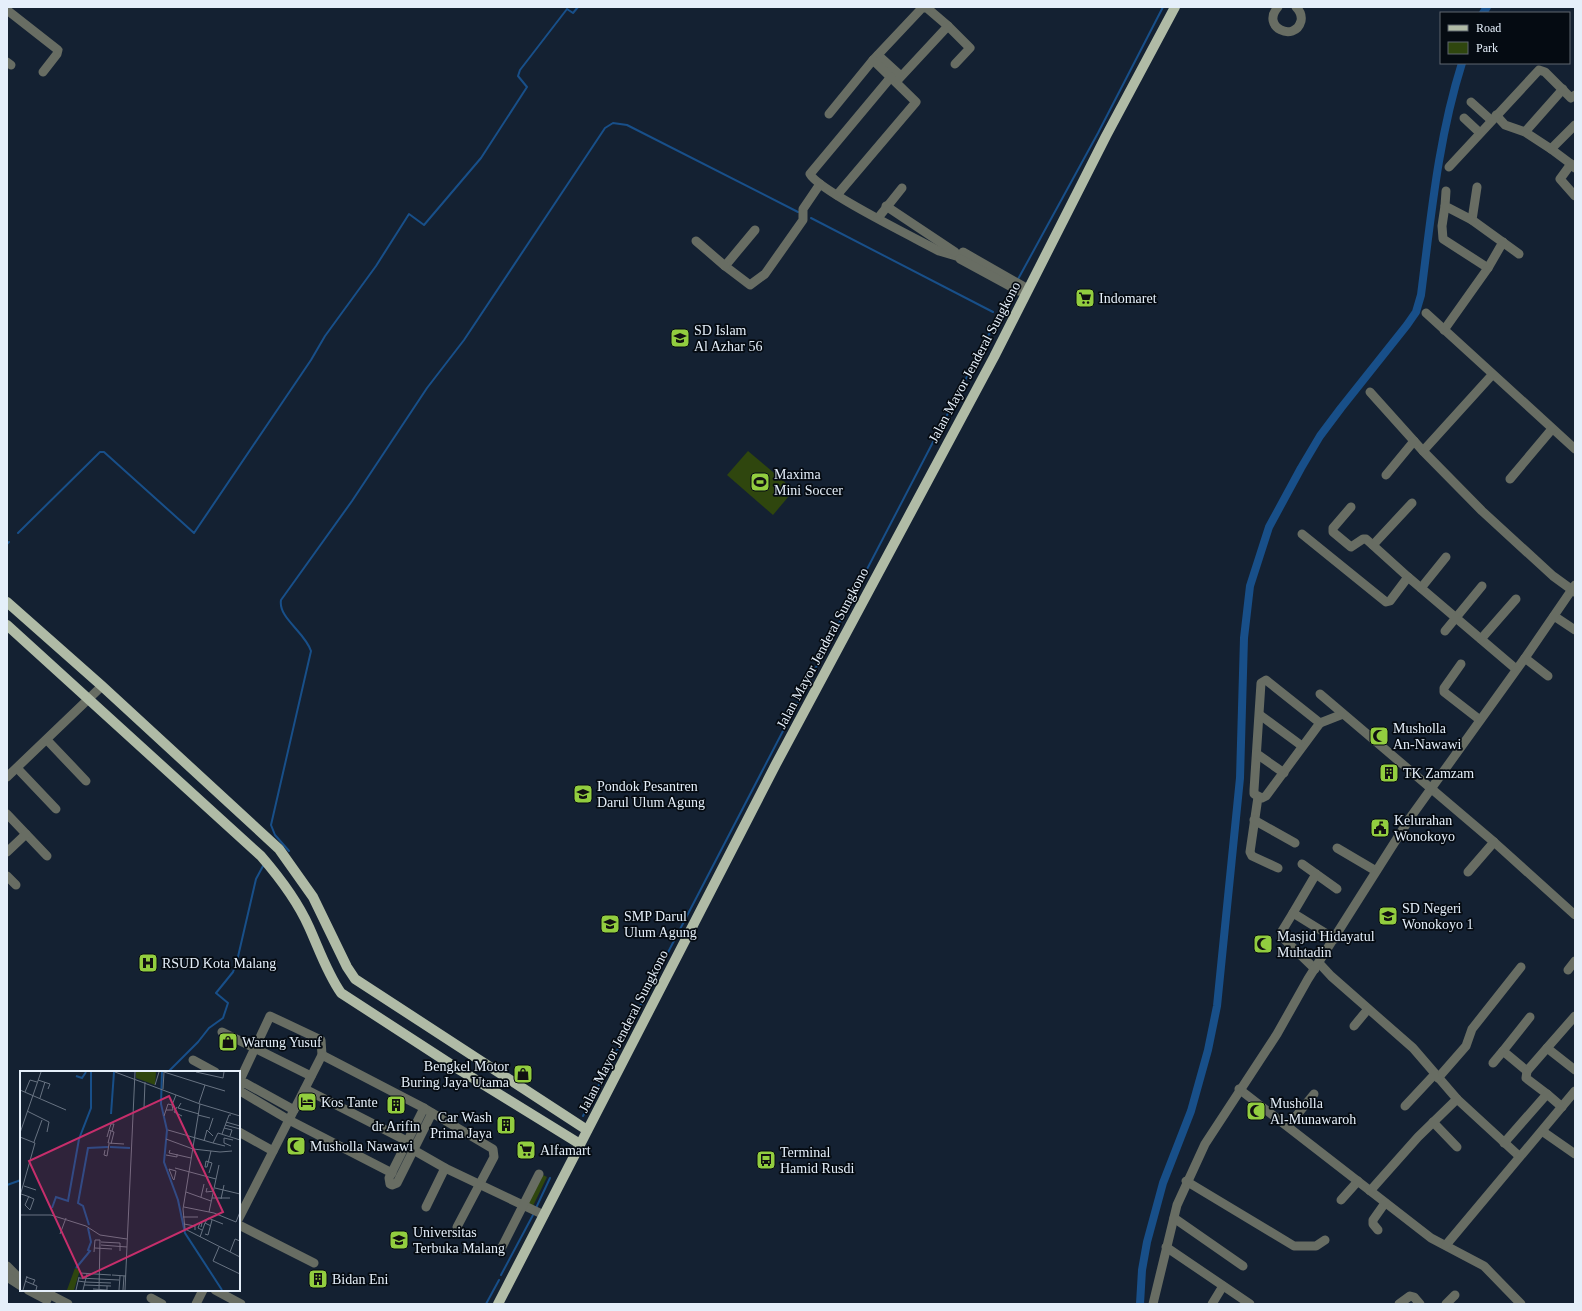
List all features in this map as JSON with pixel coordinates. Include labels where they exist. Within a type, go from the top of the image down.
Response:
[{"type":"main road","name":"Jalan Mayor Jenderal Sungkono","points":[[498,1304],[826,669],[976,390],[1018,287],[1106,136],[1175,7]]},
{"type":"main road","points":[[7,602],[102,686],[274,844],[290,863],[313,897],[347,967],[355,979],[587,1130]]},
{"type":"main road","points":[[7,625],[253,847],[278,875],[299,907],[331,976],[345,996],[455,1067],[580,1144]]},
{"type":"main road","points":[[299,907],[313,897]]},
{"type":"street","points":[[1278,7],[1274,11],[1272,18],[1275,26],[1280,30],[1287,32],[1293,31],[1299,26],[1301,14],[1296,7]]},
{"type":"street","points":[[829,114],[875,57],[922,8],[927,8],[970,48],[955,64]]},
{"type":"street","points":[[7,10],[58,50],[57,54],[43,72]]},
{"type":"street","points":[[948,26],[896,78],[811,170],[810,174],[820,184],[837,195],[938,251],[959,255]]},
{"type":"street","points":[[837,195],[916,102],[896,78],[875,57]]},
{"type":"street","points":[[1449,167],[1539,70],[1545,72],[1574,99]]},
{"type":"street","points":[[1525,132],[1563,89]]},
{"type":"street","points":[[1471,102],[1505,125],[1525,132],[1552,149],[1573,166],[1560,179],[1575,196]]},
{"type":"street","points":[[1464,118],[1480,133]]},
{"type":"street","points":[[1552,149],[1575,125]]},
{"type":"street","points":[[696,241],[747,284],[753,284],[765,274],[803,220],[803,208],[820,184]]},
{"type":"street","points":[[1472,220],[1477,187]]},
{"type":"street","points":[[878,218],[886,206],[902,188]]},
{"type":"street","points":[[1446,191],[1442,226],[1443,239],[1488,268]]},
{"type":"street","points":[[886,206],[959,255],[1018,287]]},
{"type":"street","points":[[1445,206],[1472,220],[1519,254]]},
{"type":"street","points":[[725,266],[755,230]]},
{"type":"street","points":[[1444,330],[1488,268],[1503,242]]},
{"type":"street","points":[[1426,313],[1552,430],[1574,446]]},
{"type":"street","points":[[1423,451],[1492,375]]},
{"type":"street","points":[[1154,1304],[1166,1247],[1174,1218],[1186,1181],[1205,1144],[1239,1089],[1277,1034],[1376,871],[1430,788],[1574,589],[1553,576],[1482,511],[1423,451],[1370,392]]},
{"type":"street","points":[[1510,479],[1552,430]]},
{"type":"street","points":[[1386,475],[1414,441]]},
{"type":"street","points":[[1373,545],[1412,503]]},
{"type":"street","points":[[1351,507],[1337,523],[1333,532],[1351,547],[1364,538],[1516,670]]},
{"type":"street","points":[[1302,534],[1386,602],[1390,601],[1408,577]]},
{"type":"street","points":[[1421,588],[1446,557]]},
{"type":"street","points":[[1445,631],[1482,586]]},
{"type":"street","points":[[1481,639],[1516,599]]},
{"type":"street","points":[[1554,616],[1575,630]]},
{"type":"street","points":[[1525,658],[1548,676]]},
{"type":"street","points":[[1461,664],[1444,688],[1444,692],[1480,720]]},
{"type":"street","points":[[1320,723],[1266,680],[1261,683],[1254,794],[1262,798],[1266,796],[1320,723],[1343,714]]},
{"type":"street","points":[[7,777],[102,686]]},
{"type":"street","points":[[1320,694],[1494,842],[1575,915]]},
{"type":"street","points":[[1260,715],[1302,746]]},
{"type":"street","points":[[47,740],[86,781]]},
{"type":"street","points":[[1257,754],[1284,773]]},
{"type":"street","points":[[17,768],[56,809]]},
{"type":"street","points":[[1258,797],[1250,852],[1252,856],[1278,868]]},
{"type":"street","points":[[7,814],[47,856]]},
{"type":"street","points":[[1254,820],[1295,843]]},
{"type":"street","points":[[7,852],[26,834]]},
{"type":"street","points":[[1468,872],[1494,842]]},
{"type":"street","points":[[1337,848],[1376,871]]},
{"type":"street","points":[[1302,864],[1337,889]]},
{"type":"street","points":[[1316,874],[1282,930],[1282,937],[1413,1048],[1457,1099],[1519,1156]]},
{"type":"street","points":[[7,876],[16,885]]},
{"type":"street","points":[[1293,913],[1335,939]]},
{"type":"street","points":[[1568,970],[1575,961]]},
{"type":"street","points":[[1405,1106],[1466,1046],[1472,1029],[1521,967]]},
{"type":"street","points":[[1354,1026],[1368,1010]]},
{"type":"street","points":[[240,1081],[271,1016],[320,1039],[322,1055],[240,1214]]},
{"type":"street","points":[[1562,1107],[1526,1078],[1527,1071],[1575,1016]]},
{"type":"street","points":[[1493,1063],[1530,1017]]},
{"type":"street","points":[[222,1032],[311,1076]]},
{"type":"street","points":[[1547,1048],[1575,1070]]},
{"type":"street","points":[[1503,1051],[1527,1071]]},
{"type":"street","points":[[322,1055],[428,1110],[493,1149],[494,1156],[457,1227]]},
{"type":"street","points":[[193,1060],[213,1071]]},
{"type":"street","points":[[240,1083],[245,1084],[294,1110]]},
{"type":"street","points":[[305,1089],[403,1138],[410,1146],[445,1168],[544,1215]]},
{"type":"street","points":[[1239,1089],[1358,1181],[1385,1204],[1431,1238],[1484,1266],[1521,1304]]},
{"type":"street","points":[[240,1091],[289,1120],[392,1173],[410,1146],[428,1110]]},
{"type":"street","points":[[1446,1245],[1575,1091]]},
{"type":"street","points":[[1288,1126],[1314,1094]]},
{"type":"street","points":[[1504,1143],[1546,1094]]},
{"type":"street","points":[[1370,1191],[1433,1122],[1457,1099]]},
{"type":"street","points":[[1433,1122],[1457,1147]]},
{"type":"street","points":[[1542,1131],[1575,1154]]},
{"type":"street","points":[[240,1133],[273,1151]]},
{"type":"street","points":[[426,1207],[445,1168]]},
{"type":"street","points":[[502,1247],[539,1174]]},
{"type":"street","points":[[1186,1181],[1294,1246],[1316,1246],[1326,1240]]},
{"type":"street","points":[[1341,1200],[1358,1181]]},
{"type":"street","points":[[1378,1230],[1373,1224],[1373,1220],[1385,1204]]},
{"type":"street","points":[[1174,1218],[1243,1266]]},
{"type":"street","points":[[240,1225],[314,1263]]},
{"type":"street","points":[[1166,1247],[1245,1303]]},
{"type":"street","points":[[7,1266],[20,1279]]},
{"type":"street","points":[[7,1277],[20,1285]]},
{"type":"street","points":[[1212,1304],[1223,1286]]},
{"type":"street","points":[[30,1291],[51,1301],[68,1304]]},
{"type":"street","points":[[42,1291],[51,1301]]},
{"type":"street","points":[[196,1304],[202,1291]]},
{"type":"street","points":[[217,1291],[241,1304]]},
{"type":"street","points":[[1446,1304],[1455,1295]]},
{"type":"street","points":[[1399,1304],[1408,1297],[1413,1296],[1420,1304]]},
{"type":"street","points":[[151,1298],[162,1304]]},
{"type":"green space","name":"Maxima Mini Soccer","points":[[748,451],[794,490],[773,515],[727,475]]},
{"type":"green space","points":[[541,1174],[547,1177],[533,1206],[528,1204]]},
{"type":"waterway","points":[[18,533],[100,452],[104,452],[194,533],[311,360],[325,336],[376,266],[409,214],[424,225],[481,158],[527,87],[518,76],[520,70],[567,9],[573,13],[578,7]]},
{"type":"waterway","points":[[1017,281],[1098,133],[1163,7]]},
{"type":"waterway","points":[[1484,12],[1487,7]]},
{"type":"waterway","points":[[1140,1304],[1142,1270],[1147,1242],[1163,1183],[1191,1111],[1208,1050],[1217,1006],[1240,778],[1244,638],[1250,586],[1269,527],[1320,436],[1416,312],[1421,295],[1441,149],[1462,64]]},
{"type":"waterway","points":[[289,851],[275,835],[271,825],[311,651],[308,644],[284,613],[281,607],[281,600],[352,501],[427,388],[464,340],[605,128],[613,123],[627,125],[798,212]]},
{"type":"waterway","points":[[811,218],[993,312]]},
{"type":"waterway","points":[[583,1116],[1012,290]]},
{"type":"waterway","points":[[169,1071],[198,1042],[209,1028],[223,1018],[228,1003],[216,993],[233,972],[237,961],[256,879],[263,866]]},
{"type":"waterway","points":[[536,1208],[550,1178]]},
{"type":"waterway","points":[[7,1185],[20,1180]]},
{"type":"waterway","points":[[501,1275],[533,1215]]},
{"type":"waterway","points":[[486,1304],[499,1280]]},
{"type":"place","name":"Indomaret","points":[[1085,298]]},
{"type":"place","name":"SD Islam Al Azhar 56","points":[[680,338]]},
{"type":"place","name":"Maxima Mini Soccer","points":[[760,482]]},
{"type":"place","name":"Musholla An-Nawawi","points":[[1379,736]]},
{"type":"place","name":"TK Zamzam","points":[[1389,773]]},
{"type":"place","name":"Pondok Pesantren Darul Ulum Agung","points":[[583,794]]},
{"type":"place","name":"Kelurahan Wonokoyo","points":[[1380,828]]},
{"type":"place","name":"SD Negeri Wonokoyo 1","points":[[1388,916]]},
{"type":"place","name":"SMP Darul Ulum Agung","points":[[610,924]]},
{"type":"place","name":"Masjid Hidayatul Muhtadin","points":[[1263,944]]},
{"type":"place","name":"RSUD Kota Malang","points":[[148,963]]},
{"type":"place","name":"Warung Yusuf","points":[[228,1042]]},
{"type":"place","name":"Bengkel Motor Buring Jaya Utama","points":[[523,1074]]},
{"type":"place","name":"Kos Tante","points":[[307,1102]]},
{"type":"place","name":"dr Arifin","points":[[396,1105]]},
{"type":"place","name":"Musholla Al-Munawaroh","points":[[1256,1111]]},
{"type":"place","name":"Car Wash Prima Jaya","points":[[506,1125]]},
{"type":"place","name":"Musholla Nawawi","points":[[296,1146]]},
{"type":"place","name":"Alfamart","points":[[526,1150]]},
{"type":"place","name":"Terminal Hamid Rusdi","points":[[766,1160]]},
{"type":"place","name":"Universitas Terbuka Malang","points":[[399,1240]]},
{"type":"place","name":"Bidan Eni","points":[[318,1279]]}]
